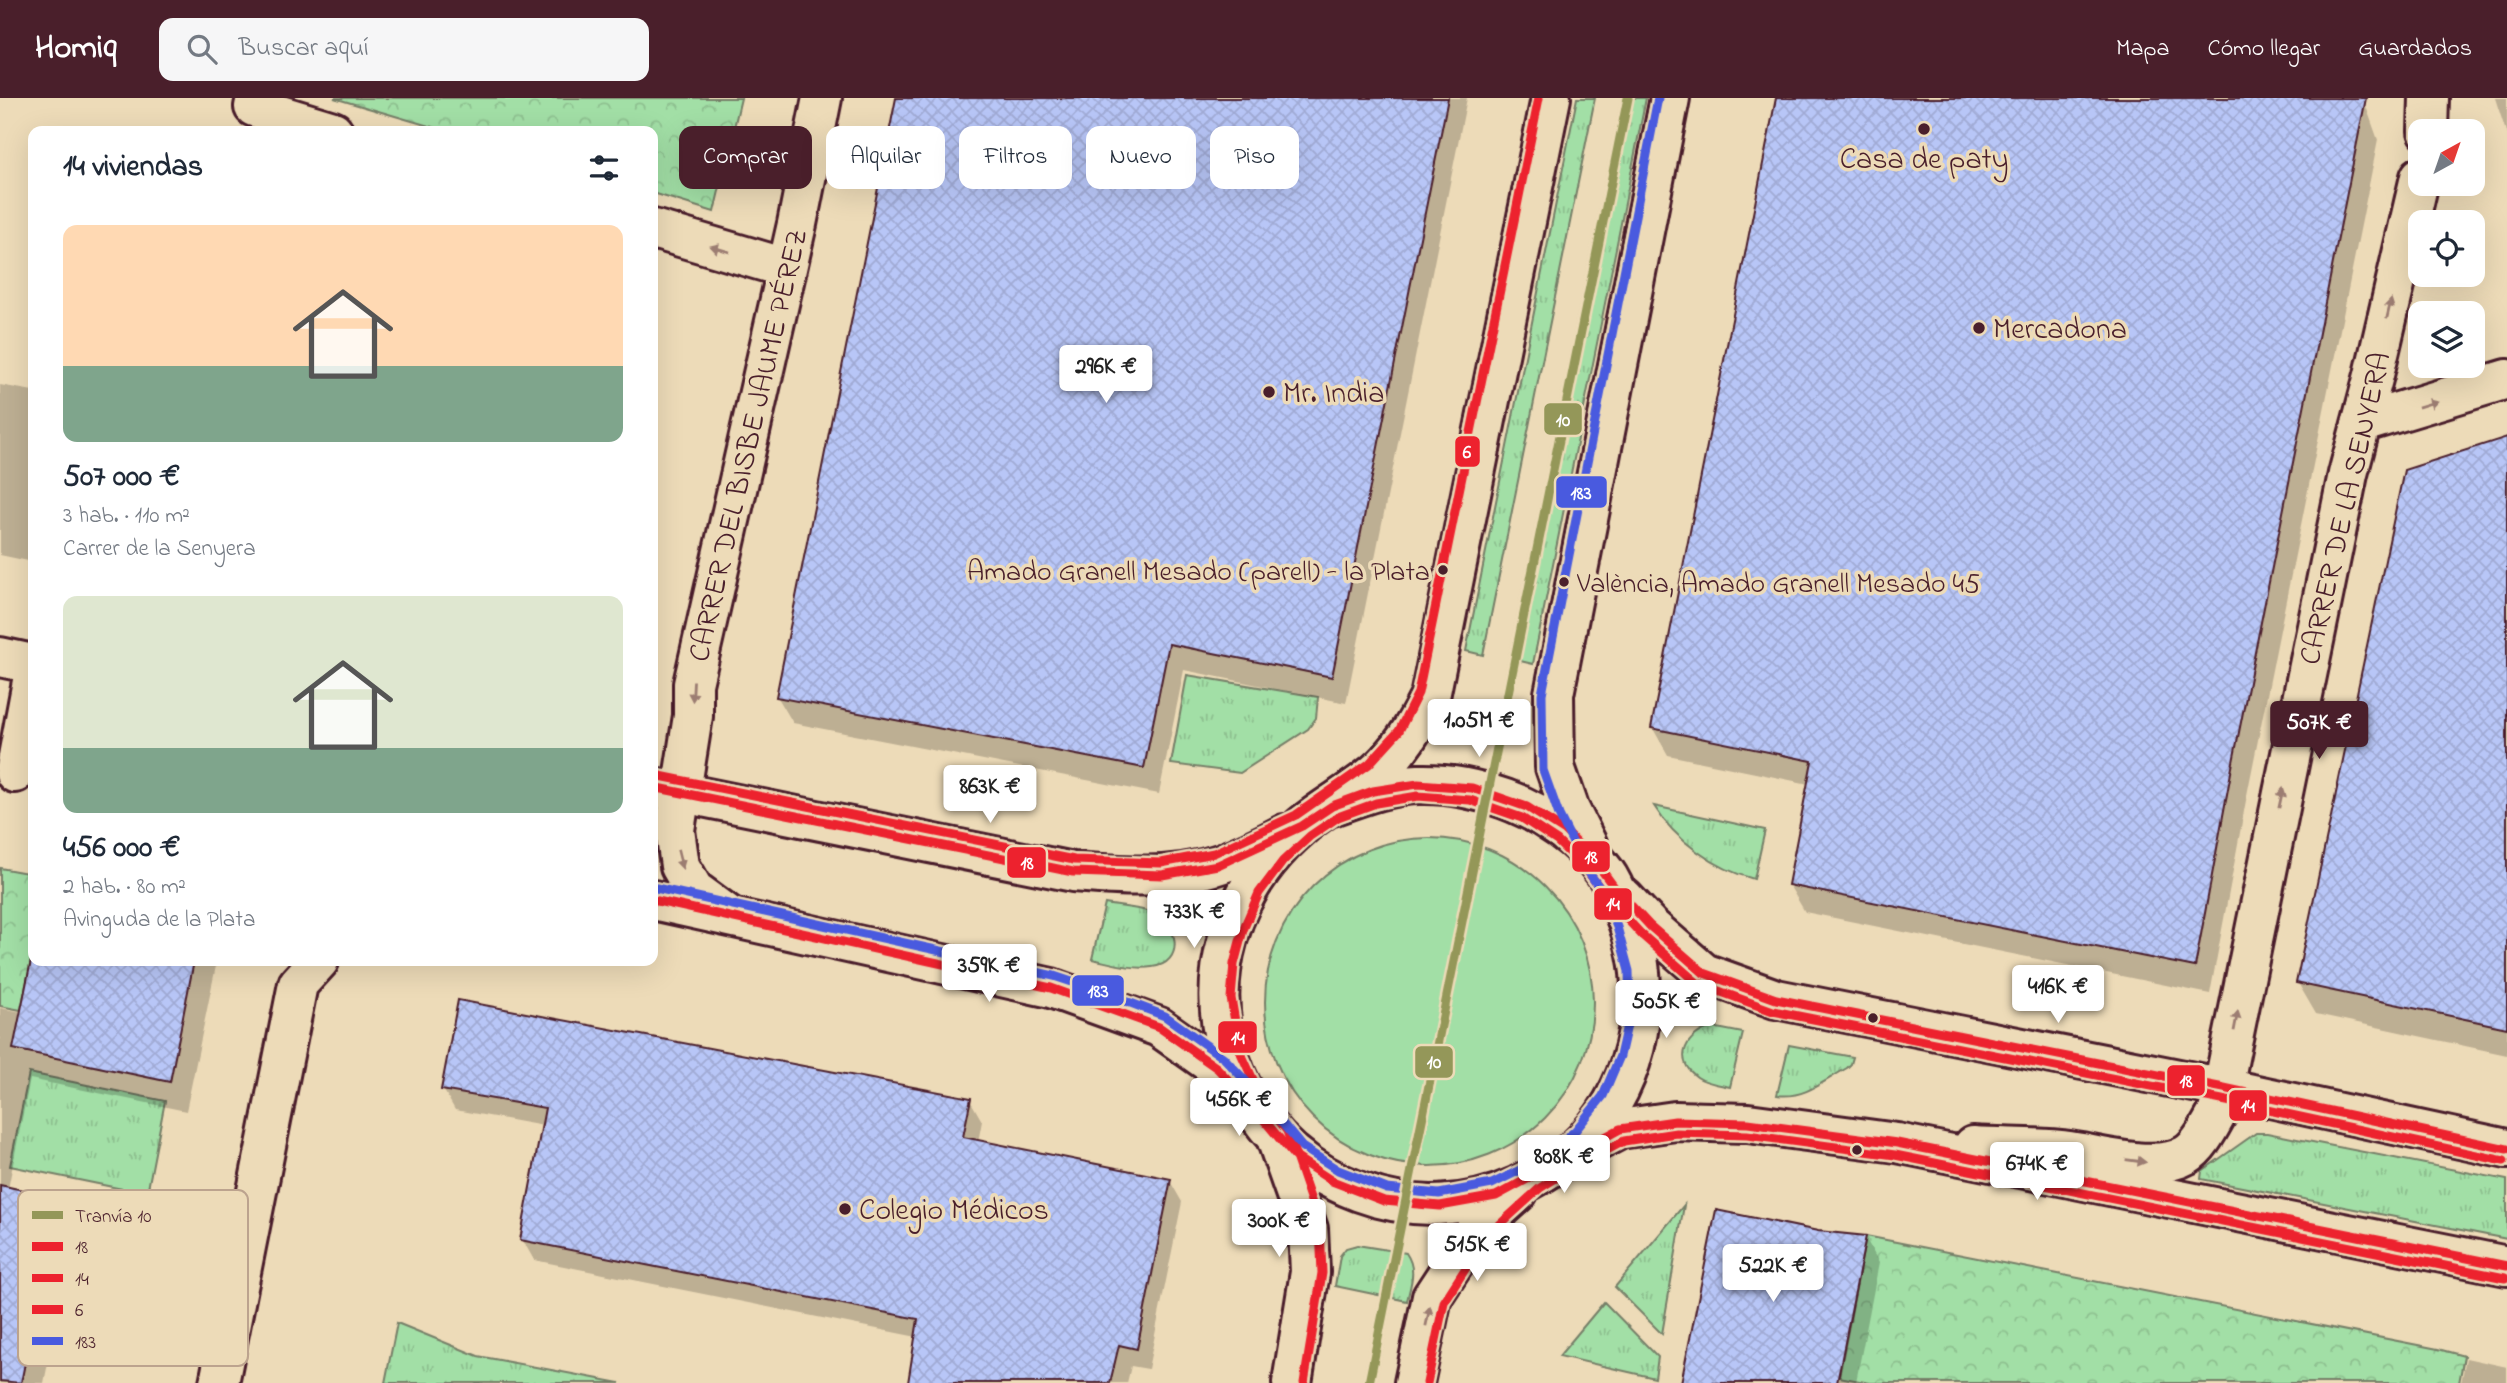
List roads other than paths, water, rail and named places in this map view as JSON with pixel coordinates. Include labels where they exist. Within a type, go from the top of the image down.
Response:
[{"type":"main road","name":"CARRER DEL BISBE JAUME PÉREZ","points":[[727,915],[694,890],[680,866],[666,790],[693,716],[693,684],[822,98]]},
{"type":"main road","points":[[1250,1104],[1228,1055],[1219,998],[1222,962],[1231,926],[1248,887],[1273,853],[1317,816],[1377,772],[1409,738],[1430,697],[1551,98]]},
{"type":"main road","points":[[1414,1383],[1432,1297],[1476,1230],[1584,1140],[1614,1102],[1632,1060],[1642,1013],[1641,969],[1629,923],[1570,810],[1555,767],[1554,694],[1670,98]]},
{"type":"main road","points":[[2428,119],[2429,98]]},
{"type":"main road","points":[[246,101],[318,126]]},
{"type":"main road","name":"CARRER DE LA SENYERA","points":[[1898,1143],[2056,1149],[2144,1163],[2172,1161],[2189,1154],[2218,1112],[2342,501],[2416,196]]},
{"type":"main road","points":[[658,230],[786,268]]},
{"type":"main road","points":[[2362,423],[2507,379]]},
{"type":"main road","points":[[0,657],[28,663]]},
{"type":"main road","points":[[16,773],[28,705]]},
{"type":"main road","points":[[666,790],[1073,872],[1162,875],[1218,865],[1373,791],[1418,784],[1472,788],[1527,807],[1564,831],[1650,926],[1704,973],[1776,999],[2224,1088],[2507,1149]]},
{"type":"main road","points":[[658,901],[1051,988],[1159,1027],[1217,1068],[1294,1156],[1332,1181],[1384,1201],[1440,1206],[1496,1196],[1620,1129],[1675,1121],[1748,1123],[1898,1143],[2507,1266]]},
{"type":"main road","points":[[248,1238],[302,969]]},
{"type":"main road","points":[[1276,1136],[1308,1229],[1310,1272],[1292,1383]]},
{"type":"tram line","name":"10","points":[[1369,1383],[1628,98]]},
{"type":"place","name":"Casa de paty","points":[[1924,129]]},
{"type":"place","name":"Mercadona","points":[[1979,328]]},
{"type":"place","name":"Mr. India","points":[[1269,392]]},
{"type":"place","name":"Amado Granell Mesado (parell) - la Plata","points":[[1443,570]]},
{"type":"place","name":"València, Amado Granell Mesado 45","points":[[1564,582]]},
{"type":"place","name":"Colegio Médicos","points":[[845,1209]]}]
